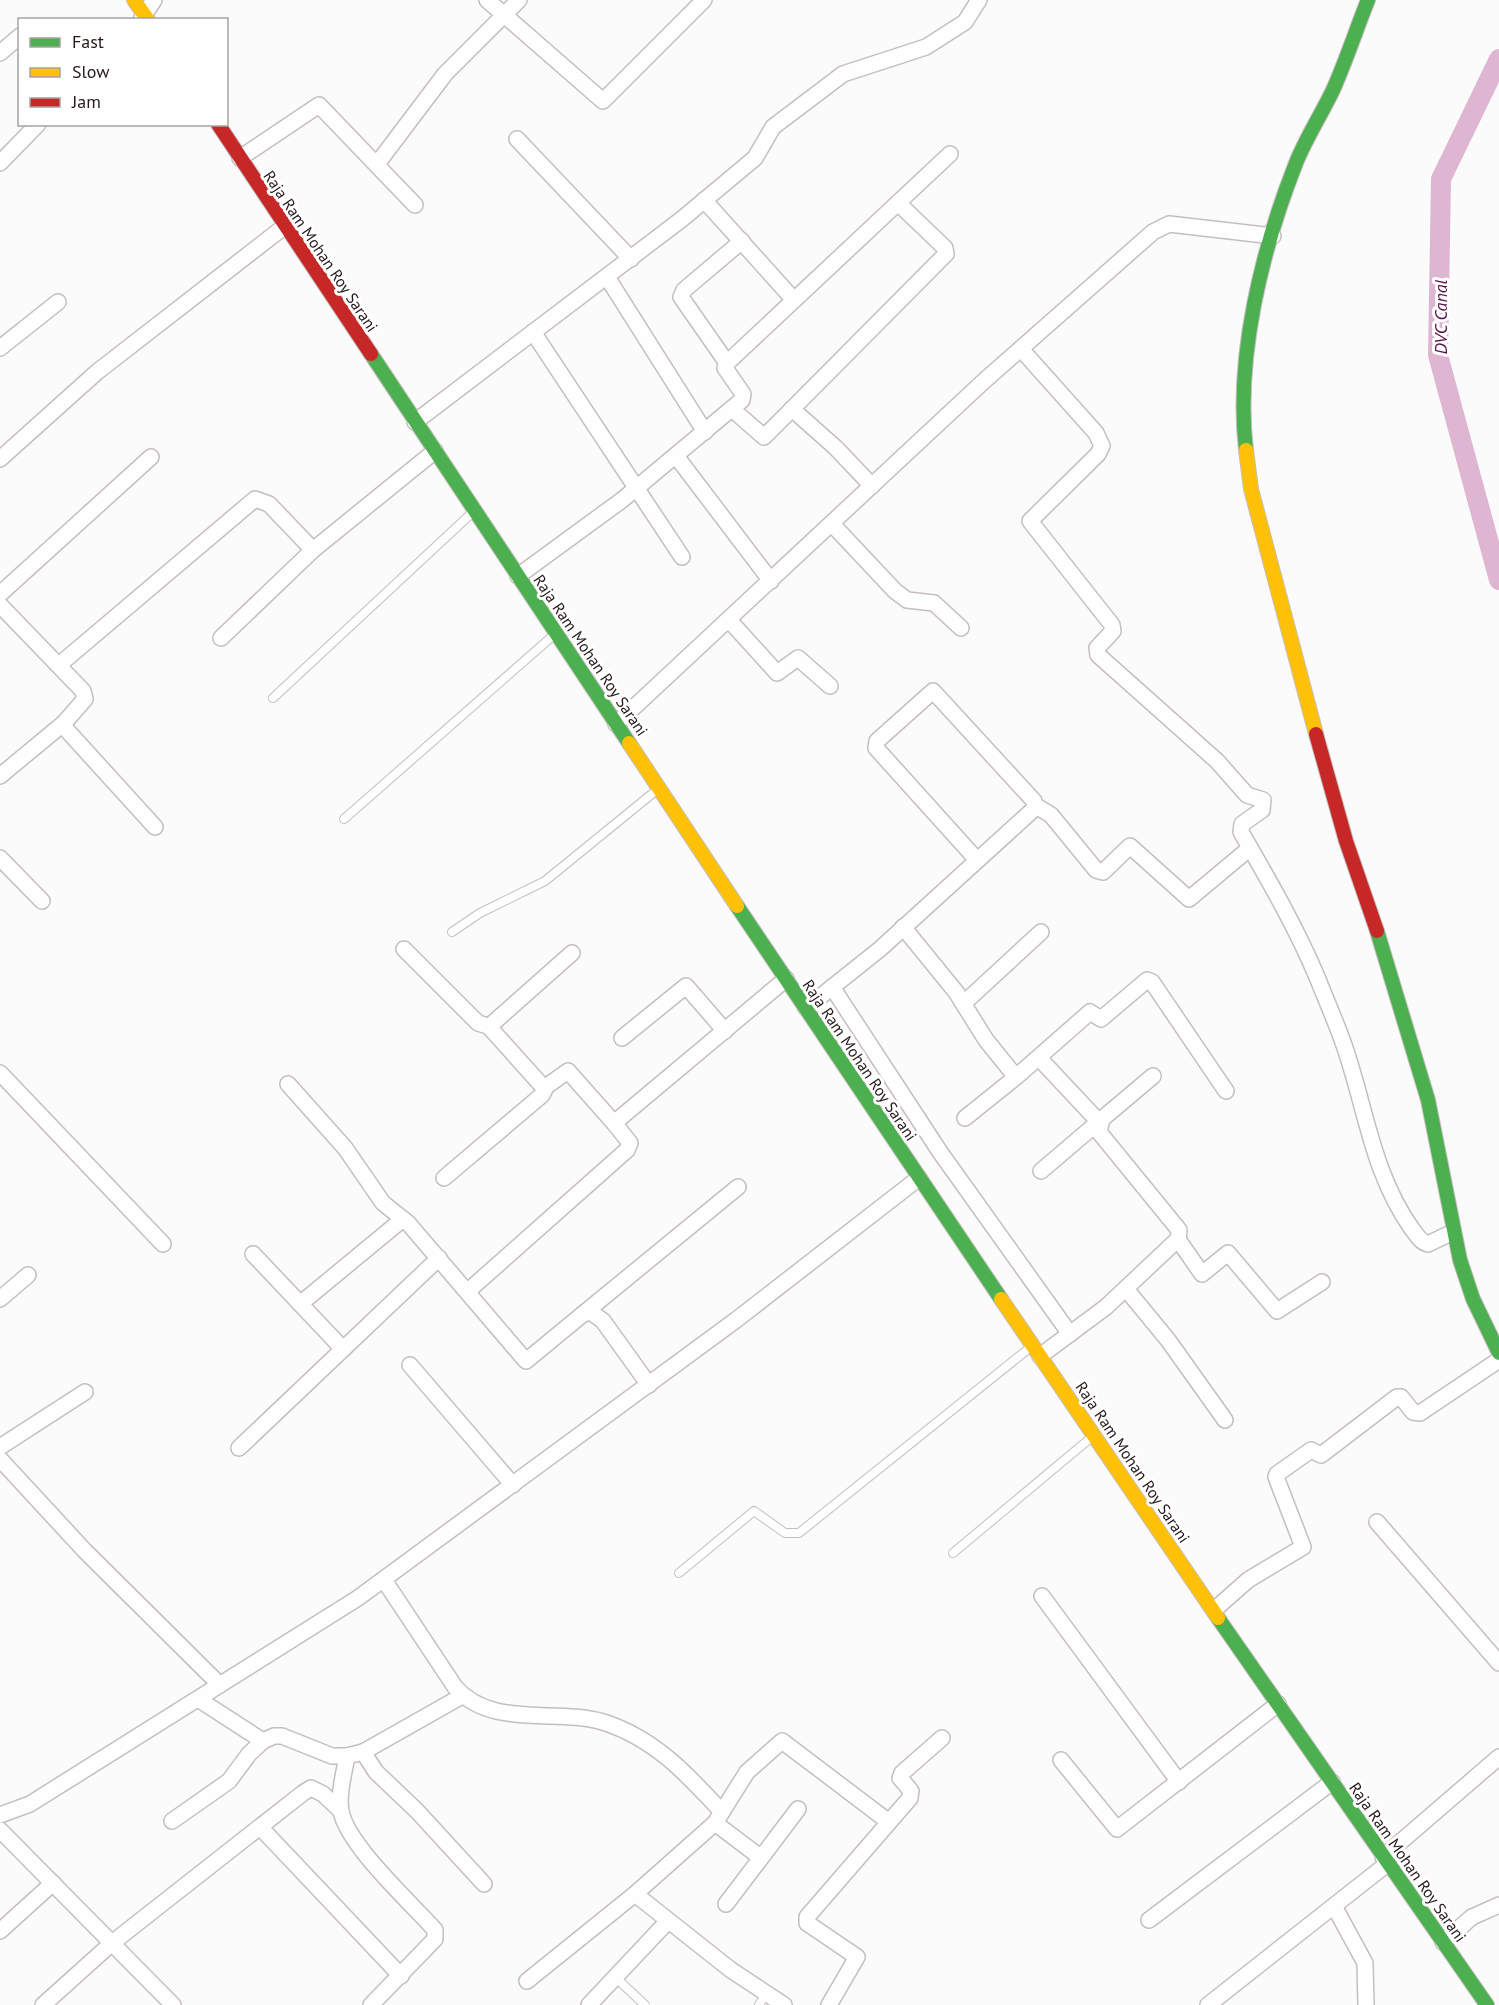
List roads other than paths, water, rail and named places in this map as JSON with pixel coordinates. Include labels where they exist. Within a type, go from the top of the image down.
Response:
[{"type":"street","points":[[135,0],[144,18]]},
{"type":"street","points":[[144,18],[154,0]]},
{"type":"street","points":[[487,0],[603,101],[704,0]]},
{"type":"street","points":[[376,164],[445,74],[519,0]]},
{"type":"street","points":[[416,422],[631,259],[704,200],[755,158],[773,127],[843,74],[926,47],[965,22],[979,0]]},
{"type":"street","points":[[1368,0],[1333,89],[1296,163],[1273,236],[1249,338],[1244,380],[1243,425],[1251,489],[1285,626],[1346,841],[1390,969],[1428,1100],[1453,1232],[1473,1299],[1499,1353]]},
{"type":"street","points":[[0,53],[18,37]]},
{"type":"street","points":[[240,158],[319,105],[415,205]]},
{"type":"street","points":[[0,163],[36,126]]},
{"type":"street","name":"Raja Ram Mohan Roy Sarani","points":[[219,126],[919,1178],[1385,1860],[1487,2005]]},
{"type":"street","points":[[517,139],[631,259]]},
{"type":"street","points":[[518,576],[636,489],[742,400],[743,394],[725,368],[727,363],[950,154]]},
{"type":"street","points":[[704,200],[794,300]]},
{"type":"street","points":[[732,409],[764,437],[946,254],[945,248],[898,203]]},
{"type":"street","points":[[616,723],[1021,349],[1162,226],[1169,224],[1273,236]]},
{"type":"street","points":[[0,459],[97,372],[285,225]]},
{"type":"street","points":[[727,363],[681,297],[684,290],[742,241]]},
{"type":"street","points":[[607,277],[705,432]]},
{"type":"street","points":[[0,348],[58,302]]},
{"type":"street","points":[[533,332],[682,557]]},
{"type":"street","points":[[1021,349],[1096,433],[1102,446],[1098,453],[1030,521],[1112,625],[1113,631],[1097,648],[1098,655],[1209,753],[1246,795],[1263,800],[1262,810],[1241,827],[1250,848],[1300,938],[1316,975],[1344,1045],[1365,1127],[1386,1182],[1406,1219],[1425,1244],[1453,1232]]},
{"type":"street","points":[[792,409],[836,448],[872,486]]},
{"type":"street","points":[[221,638],[314,550],[435,451]]},
{"type":"street","points":[[676,456],[771,581]]},
{"type":"street","points":[[0,594],[151,457]]},
{"type":"street","points":[[59,665],[255,499],[269,504],[314,550]]},
{"type":"street","points":[[832,524],[895,591],[907,600],[934,603],[961,628]]},
{"type":"street","points":[[0,776],[64,723],[85,699],[83,691],[59,665],[2,612]]},
{"type":"street","points":[[729,620],[777,673],[798,658],[830,686]]},
{"type":"street","points":[[977,860],[876,748],[877,741],[935,692],[1036,806],[1051,815],[1096,870],[1103,872],[1130,846],[1189,899],[1250,848]]},
{"type":"street","points":[[64,723],[65,729],[155,827]]},
{"type":"street","points":[[806,1008],[903,927],[1036,806]]},
{"type":"street","points":[[0,858],[42,901]]},
{"type":"street","points":[[903,927],[964,1003],[986,1040],[1016,1077]]},
{"type":"street","points":[[964,1003],[1041,932]]},
{"type":"street","points":[[404,949],[478,1023],[491,1027],[545,1089]]},
{"type":"street","points":[[491,1027],[573,953]]},
{"type":"street","points":[[614,1123],[786,980]]},
{"type":"street","points":[[965,1118],[1039,1058],[1090,1012],[1101,1019],[1147,980],[1152,982],[1227,1091]]},
{"type":"street","points":[[622,1038],[686,986],[725,1031]]},
{"type":"street","points":[[832,987],[940,1152],[1070,1334]]},
{"type":"street","points":[[1039,1058],[1101,1120]]},
{"type":"street","points":[[444,1178],[568,1071],[630,1143],[627,1150],[468,1291]]},
{"type":"street","points":[[0,1073],[163,1244]]},
{"type":"street","points":[[1041,1171],[1153,1076]]},
{"type":"street","points":[[288,1084],[345,1148],[383,1203],[402,1219],[439,1258],[526,1361],[738,1187]]},
{"type":"street","points":[[1101,1120],[1099,1126],[1102,1138],[1179,1230],[1178,1241],[1202,1274],[1228,1253],[1277,1311],[1322,1282]]},
{"type":"street","points":[[0,1815],[30,1803],[384,1580],[649,1385],[919,1178]]},
{"type":"street","points":[[300,1304],[402,1219]]},
{"type":"street","points":[[1037,1350],[1070,1334],[1126,1289],[1178,1241]]},
{"type":"street","points":[[253,1254],[343,1349]]},
{"type":"street","points":[[239,1448],[439,1258]]},
{"type":"street","points":[[0,1299],[28,1275]]},
{"type":"street","points":[[1126,1289],[1168,1340],[1225,1420]]},
{"type":"street","points":[[583,1314],[597,1314],[649,1385]]},
{"type":"street","points":[[1214,1610],[1248,1580],[1303,1547],[1276,1477],[1277,1474],[1311,1450],[1321,1455],[1396,1397],[1401,1397],[1413,1412],[1420,1413],[1499,1360]]},
{"type":"street","points":[[410,1365],[513,1485]]},
{"type":"street","points":[[0,1447],[85,1392]]},
{"type":"street","points":[[0,1459],[84,1550],[220,1685]]},
{"type":"street","points":[[1377,1522],[1496,1653]]},
{"type":"street","points":[[384,1580],[462,1696],[470,1702],[525,1717],[582,1718],[623,1730],[676,1763],[719,1818],[760,1857]]},
{"type":"street","points":[[1042,1596],[1179,1782]]},
{"type":"street","points":[[172,1821],[229,1781],[249,1754],[263,1741],[282,1736],[323,1753],[347,1756],[363,1752],[462,1696]]},
{"type":"street","points":[[198,1699],[263,1741]]},
{"type":"street","points":[[1060,1760],[1117,1829],[1278,1704]]},
{"type":"street","points":[[829,2005],[857,1957],[806,1920],[911,1795],[900,1778],[902,1773],[942,1738]]},
{"type":"street","points":[[527,1981],[635,1894],[719,1818],[747,1772],[783,1741],[889,1822]]},
{"type":"street","points":[[363,1752],[376,1772],[417,1811],[484,1884]]},
{"type":"street","points":[[347,1756],[340,1795],[341,1811],[349,1834],[435,1930],[435,1939],[371,2005]]},
{"type":"street","points":[[1208,2005],[1334,1906],[1499,1757]]},
{"type":"street","points":[[1149,1920],[1332,1782]]},
{"type":"street","points":[[43,2005],[112,1943],[311,1788],[317,1790],[341,1811]]},
{"type":"street","points":[[726,1904],[798,1809]]},
{"type":"street","points":[[260,1827],[401,1976]]},
{"type":"street","points":[[0,1830],[173,2005]]},
{"type":"street","points":[[0,1931],[53,1883]]},
{"type":"street","points":[[635,1894],[762,2000],[784,2005]]},
{"type":"street","points":[[1443,1942],[1472,1917],[1499,1905]]},
{"type":"street","points":[[1334,1906],[1365,1963],[1366,2005]]},
{"type":"street","points":[[589,2005],[668,1921]]},
{"type":"lane","points":[[273,698],[474,510]]},
{"type":"lane","points":[[344,819],[556,633]]},
{"type":"lane","points":[[452,932],[480,913],[545,881],[659,788]]},
{"type":"lane","points":[[679,1573],[754,1511],[785,1533],[799,1533],[1037,1350]]},
{"type":"lane","points":[[953,1553],[1094,1435]]},
{"type":"lane","points":[[615,1977],[645,2005]]},
{"type":"waterway","name":"DVC Canal","points":[[1499,59],[1441,179],[1438,355],[1499,580]]}]
